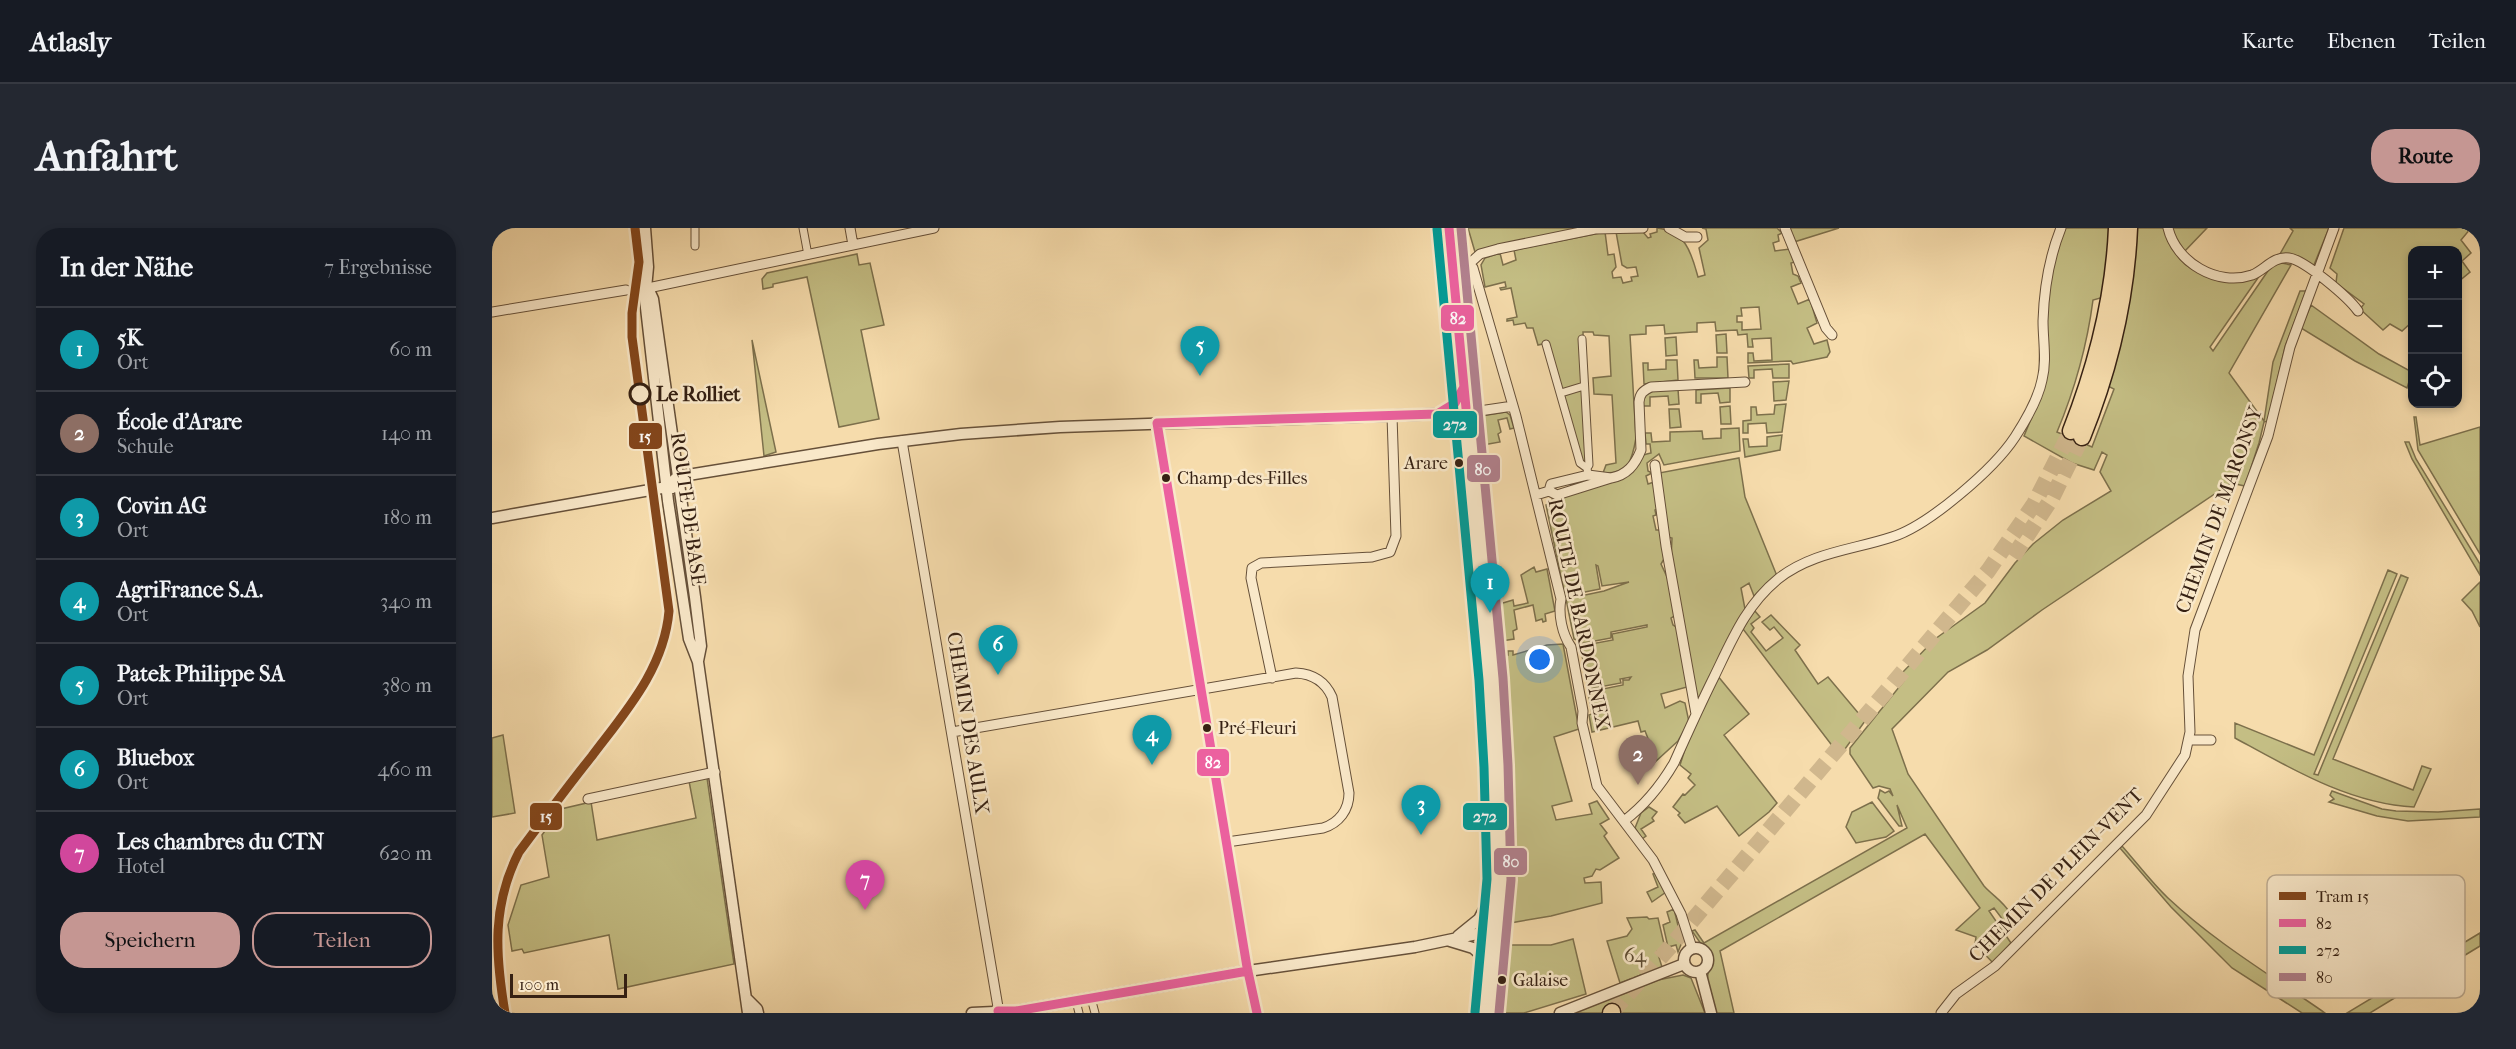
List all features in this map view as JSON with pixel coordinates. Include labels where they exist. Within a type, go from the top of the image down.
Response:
[{"type":"highway","points":[[2117,228],[2115,265],[2105,326],[2077,434],[2100,390],[2116,330],[2125,279],[2129,228]]},
{"type":"main road","points":[[1449,228],[1454,258],[1493,709],[1499,879],[1487,1013]]},
{"type":"street","name":"ROUTE DE BASE","points":[[645,228],[648,288],[646,305],[665,473],[689,639],[698,662],[726,844],[733,918],[748,1013]]},
{"type":"street","points":[[694,228],[695,246]]},
{"type":"street","points":[[803,228],[808,255]]},
{"type":"street","points":[[850,228],[853,246]]},
{"type":"street","points":[[648,288],[934,228]]},
{"type":"street","points":[[1454,258],[1469,264],[1480,254],[1498,249],[1595,229],[1643,228]]},
{"type":"street","points":[[1669,228],[1685,237],[1697,237]]},
{"type":"street","points":[[1785,228],[1826,328],[1832,335]]},
{"type":"street","points":[[1624,821],[1648,801],[1674,764],[1736,630],[1753,603],[1768,587],[1792,569],[1816,557],[1893,537],[1917,525],[1972,483],[2006,449],[2022,425],[2042,383],[2044,296],[2051,259],[2061,228]]},
{"type":"street","points":[[2168,228],[2174,245],[2196,267],[2217,275],[2250,275],[2273,261],[2284,258],[2294,259],[2353,303],[2358,311]]},
{"type":"street","name":"CHEMIN DE MARONSY","points":[[2189,740],[2188,676],[2195,630],[2268,436],[2290,347],[2334,228]]},
{"type":"street","name":"ROUTE DE BARDONNEX","points":[[1469,264],[1475,275],[1536,495],[1561,599],[1559,608],[1566,640],[1570,647],[1593,771],[1601,793],[1653,860],[1681,914],[1692,948],[1701,949],[1707,956],[1706,966],[1700,971],[1711,1013]]},
{"type":"street","name":"ROUTE DE BASE","points":[[648,288],[653,299],[701,646],[698,662]]},
{"type":"street","points":[[492,312],[626,290]]},
{"type":"street","points":[[1536,495],[1587,471],[1589,465],[1582,339]]},
{"type":"street","points":[[1546,344],[1580,463],[1587,471],[1611,478]]},
{"type":"street","points":[[1550,488],[1557,495],[1625,473],[1641,450],[1640,394],[1651,387],[1745,382]]},
{"type":"street","points":[[1561,393],[1584,386]]},
{"type":"street","points":[[1437,414],[1455,404],[1464,387]]},
{"type":"street","points":[[665,473],[677,477],[902,441],[1049,428],[1437,414],[1512,406]]},
{"type":"street","points":[[1272,678],[1251,578],[1252,568],[1261,562],[1372,557],[1390,552],[1396,536],[1392,416]]},
{"type":"street","points":[[1157,423],[1248,972],[1257,1013]]},
{"type":"street","name":"CHEMIN DES AULX","points":[[902,441],[998,1012]]},
{"type":"street","points":[[1655,465],[1666,546],[1696,714]]},
{"type":"street","points":[[667,487],[677,477]]},
{"type":"street","points":[[492,518],[667,487],[680,490]]},
{"type":"street","points":[[952,732],[1296,674],[1306,674],[1321,681],[1330,691],[1349,793],[1348,804],[1339,819],[1328,826],[1227,842]]},
{"type":"street","points":[[2189,740],[2211,740]]},
{"type":"street","name":"CHEMIN DE PLEIN-VENT","points":[[1941,1013],[1951,999],[1995,966],[2146,815],[2182,760],[2189,740]]},
{"type":"street","points":[[588,799],[714,772]]},
{"type":"street","points":[[1450,940],[1479,920],[1499,879]]},
{"type":"street","points":[[972,1013],[1016,1011],[1450,940],[1496,930]]},
{"type":"street","points":[[1450,940],[1473,948],[1492,965]]},
{"type":"street","points":[[1684,964],[1685,954],[1692,948]]},
{"type":"street","points":[[1684,964],[1690,970],[1700,971]]},
{"type":"street","points":[[1560,1013],[1684,964]]},
{"type":"street","name":"ROUTE DE BASE","points":[[747,998],[758,1013]]},
{"type":"street","points":[[1091,998],[1095,1013]]},
{"type":"street","points":[[1076,1001],[1079,1013]]},
{"type":"green space","points":[[1468,228],[1585,228],[1475,252]]},
{"type":"green space","points":[[1657,228],[1667,230],[1682,239],[1690,253],[1698,277],[1705,275],[1699,248],[1708,240],[1706,229],[1702,228],[1777,228],[1782,233],[1778,235],[1779,241],[1773,243],[1775,251],[1790,249],[1795,262],[1791,263],[1793,274],[1798,276],[1801,283],[1791,287],[1798,304],[1810,299],[1817,323],[1807,328],[1814,344],[1827,340],[1830,352],[1827,357],[1793,364],[1791,361],[1748,363],[1748,353],[1753,353],[1754,361],[1772,360],[1771,338],[1752,339],[1753,347],[1748,347],[1747,334],[1738,335],[1737,330],[1716,331],[1715,322],[1697,323],[1697,332],[1665,334],[1664,325],[1646,326],[1646,334],[1630,335],[1636,438],[1633,453],[1624,468],[1612,473],[1603,473],[1606,465],[1616,463],[1612,395],[1594,394],[1593,378],[1611,376],[1609,336],[1583,332],[1587,462],[1585,464],[1581,461],[1547,343],[1538,345],[1533,328],[1527,328],[1525,323],[1514,325],[1513,320],[1507,321],[1507,319],[1517,317],[1511,288],[1501,290],[1500,288],[1506,287],[1505,282],[1485,287],[1481,265],[1485,258],[1500,253],[1503,265],[1516,260],[1514,250],[1605,232],[1608,255],[1614,254],[1616,267],[1612,272],[1613,278],[1621,277],[1623,283],[1632,281],[1631,277],[1638,276],[1636,267],[1627,268],[1622,265],[1616,232],[1643,232],[1648,238],[1651,237],[1650,234],[1657,232]],"holes":[[[1759,307],[1761,329],[1742,330],[1742,322],[1737,322],[1737,316],[1742,316],[1741,308]]]},
{"type":"green space","points":[[1789,228],[1839,228],[1794,242]]},
{"type":"green space","points":[[2065,228],[2111,228],[2104,297],[2093,300],[2080,367],[2057,432],[2092,447],[2114,389],[2108,386],[2125,322],[2137,228],[2165,228],[2171,246],[2179,259],[2200,272],[2228,276],[2260,275],[2210,347],[2213,351],[2272,265],[2282,263],[2291,265],[2229,373],[2264,421],[2273,362],[2300,291],[2306,291],[2285,347],[2268,421],[2264,422],[2245,486],[2231,483],[2042,610],[1987,650],[1948,672],[1892,729],[1908,774],[1984,886],[2010,913],[2006,924],[1994,908],[1989,911],[2011,943],[1993,963],[1975,944],[1976,937],[1956,930],[1980,908],[1925,834],[1720,951],[1734,1013],[1715,1013],[1707,982],[1710,957],[1692,931],[1695,930],[1704,943],[1907,828],[1897,805],[1902,826],[1899,826],[1878,798],[1880,790],[1885,793],[1889,791],[1893,796],[1890,789],[1879,786],[1873,788],[1850,754],[1850,748],[1904,681],[1900,675],[1935,639],[1985,603],[2015,563],[2033,544],[2063,520],[2111,491],[2100,472],[2107,455],[2102,452],[2094,470],[2072,463],[2024,436],[2045,385],[2049,277]]},
{"type":"green space","points":[[2170,228],[2207,228],[2183,253]]},
{"type":"green space","points":[[2290,228],[2329,228],[2314,265],[2280,254],[2293,231]]},
{"type":"green space","points":[[2344,228],[2471,228],[2461,240],[2471,253],[2462,261],[2462,246],[2408,246],[2408,326],[2402,331],[2390,324],[2383,330],[2360,309],[2364,304],[2336,283],[2337,274],[2330,268]]},
{"type":"green space","points":[[857,254],[859,265],[870,263],[884,325],[861,330],[879,419],[839,427],[807,277],[773,284],[773,287],[763,289],[762,279],[767,273]]},
{"type":"green space","points":[[2462,261],[2470,272],[2462,279]]},
{"type":"green space","points":[[1463,269],[1469,273],[1472,284],[1462,286],[1460,271]]},
{"type":"green space","points":[[2311,305],[2379,354],[2408,370],[2407,388],[2355,361],[2301,328]]},
{"type":"green space","points":[[1726,334],[1727,353],[1717,353],[1716,335]]},
{"type":"green space","points":[[1676,337],[1677,355],[1666,356],[1665,338]]},
{"type":"green space","points":[[752,340],[776,452],[764,456]]},
{"type":"green space","points":[[1717,357],[1727,357],[1728,378],[1695,378],[1694,360],[1698,360],[1699,368],[1717,367]]},
{"type":"green space","points":[[1666,360],[1677,360],[1678,380],[1644,384],[1643,363],[1648,363],[1648,370],[1666,369]]},
{"type":"green space","points":[[1789,364],[1789,378],[1773,378],[1772,369],[1754,370],[1754,378],[1749,378],[1748,366]]},
{"type":"green space","points":[[1789,381],[1786,400],[1774,401],[1773,382]]},
{"type":"green space","points":[[1730,388],[1730,402],[1720,403],[1718,393],[1701,394],[1701,403],[1696,403],[1696,390]]},
{"type":"green space","points":[[1678,389],[1679,404],[1669,405],[1668,396],[1650,397],[1650,406],[1642,406],[1646,395],[1650,393]]},
{"type":"green space","points":[[1786,404],[1782,432],[1767,433],[1766,423],[1748,424],[1748,433],[1743,433],[1743,421],[1751,420],[1751,407],[1756,407],[1757,415],[1774,414],[1775,405]]},
{"type":"green space","points":[[1730,406],[1731,424],[1721,424],[1720,407]]},
{"type":"green space","points":[[1669,409],[1679,409],[1681,427],[1670,428]]},
{"type":"green space","points":[[1506,412],[1510,415],[1514,428],[1510,429],[1507,418],[1498,420],[1501,432],[1498,434],[1500,442],[1477,446],[1475,417]]},
{"type":"green space","points":[[2414,417],[2416,417],[2420,445],[2480,427],[2480,554],[2418,450]]},
{"type":"green space","points":[[1739,428],[1740,451],[1664,465],[1659,454],[1647,463],[1648,471],[1652,473],[1646,476],[1648,484],[1654,482],[1658,509],[1655,510],[1656,515],[1653,516],[1656,530],[1660,530],[1664,559],[1661,564],[1668,579],[1676,615],[1671,618],[1673,625],[1678,628],[1687,687],[1661,694],[1665,708],[1680,701],[1685,703],[1689,722],[1678,741],[1655,762],[1645,731],[1641,732],[1638,721],[1592,732],[1588,692],[1623,685],[1623,680],[1629,680],[1631,677],[1620,679],[1621,683],[1589,689],[1580,646],[1613,640],[1612,634],[1647,627],[1647,625],[1611,632],[1611,638],[1579,644],[1579,641],[1574,639],[1566,599],[1604,591],[1629,582],[1602,586],[1596,565],[1600,589],[1565,596],[1546,505],[1553,502],[1552,499],[1620,480],[1643,455],[1651,453],[1650,444],[1646,444],[1645,433],[1651,433],[1652,442],[1670,441],[1670,432],[1702,431],[1703,439],[1721,438],[1721,429]]},
{"type":"green space","points":[[1782,435],[1780,450],[1745,457],[1743,439],[1748,439],[1749,447],[1767,446],[1767,437]]},
{"type":"green space","points":[[2405,442],[2409,442],[2416,459],[2480,564],[2480,575],[2412,459]]},
{"type":"green space","points":[[1739,458],[1745,497],[1777,576],[1754,596],[1749,583],[1741,588],[1745,609],[1698,703],[1671,559],[1672,538],[1667,537],[1659,473]]},
{"type":"green space","points":[[1534,567],[1536,572],[1547,569],[1555,611],[1545,614],[1546,621],[1543,622],[1542,619],[1536,621],[1533,605],[1514,610],[1517,629],[1513,631],[1514,639],[1495,642],[1491,612],[1497,610],[1496,605],[1513,600],[1514,606],[1528,603],[1521,575]]},
{"type":"green space","points":[[2388,570],[2397,574],[2314,774],[2318,775],[2401,575],[2408,578],[2333,759],[2413,790],[2422,766],[2431,769],[2414,807],[2390,804],[2344,792],[2321,783],[2235,738],[2235,723],[2314,755]]},
{"type":"green space","points":[[2480,582],[2480,627],[2472,611],[2462,600]]},
{"type":"green space","points":[[1754,610],[1760,617],[1751,624],[1754,628],[1751,632],[1766,651],[1783,638],[1774,627],[1770,630],[1762,622],[1771,615],[1800,645],[1795,650],[1818,684],[1828,677],[1865,721],[1840,756],[1743,629]]},
{"type":"green space","points":[[1563,644],[1579,729],[1554,737],[1572,801],[1552,806],[1556,820],[1592,814],[1589,804],[1597,801],[1609,819],[1600,824],[1607,833],[1604,836],[1619,858],[1600,870],[1596,869],[1592,876],[1584,878],[1585,883],[1601,882],[1602,903],[1551,916],[1510,923],[1512,899],[1497,657],[1508,655],[1508,651],[1513,651],[1513,655],[1547,645]]},
{"type":"green space","points":[[1717,675],[1749,714],[1724,735],[1777,803],[1739,836],[1717,806],[1685,823],[1678,815],[1680,813],[1673,807],[1683,794],[1685,795],[1695,785],[1688,778],[1691,774],[1680,765],[1687,743]]},
{"type":"green space","points":[[503,735],[515,813],[492,817],[492,738]]},
{"type":"green space","points":[[707,778],[734,964],[618,989],[609,935],[524,953],[522,949],[512,951],[508,925],[521,885],[549,877],[542,835],[561,809],[591,802],[597,840],[696,818],[689,781]]},
{"type":"green space","points":[[2332,791],[2382,809],[2438,812],[2480,809],[2480,817],[2408,821],[2377,816],[2329,802],[2334,799],[2330,795]]},
{"type":"green space","points":[[1872,802],[1894,831],[1886,837],[1856,843],[1846,827],[1852,812]]},
{"type":"green space","points":[[1649,807],[1657,812],[1652,818],[1654,821],[1641,829],[1646,836],[1642,839],[1635,828],[1641,813]]},
{"type":"green space","points":[[2122,846],[2156,886],[2186,914],[2267,973],[2267,990],[2232,968],[2171,907],[2120,848]]},
{"type":"green space","points":[[1657,873],[1666,892],[1652,902],[1647,892],[1658,887],[1653,874]]},
{"type":"green space","points":[[1674,909],[1682,942],[1678,952],[1676,945],[1668,947],[1663,925],[1670,922],[1667,912]]},
{"type":"green space","name":"64","points":[[1647,917],[1649,919],[1658,918],[1665,948],[1657,951],[1662,967],[1620,983],[1607,941],[1627,936],[1632,929],[1627,918]]},
{"type":"green space","points":[[2480,933],[2480,946],[2465,955],[2465,942]]},
{"type":"green space","points":[[1573,939],[1586,994],[1524,1013],[1501,1013],[1508,945],[1551,945]]},
{"type":"green space","points":[[1683,975],[1691,978],[1705,1013],[1615,1013],[1608,1007],[1603,1013],[1574,1013],[1658,980]]},
{"type":"green space","points":[[2279,998],[2303,998],[2325,1013],[2302,1013]]},
{"type":"green space","points":[[2372,998],[2395,998],[2370,1013],[2347,1013]]},
{"type":"tunnel","points":[[1612,1012],[1669,948],[1988,571],[2034,504],[2071,431]]},
{"type":"tunnel","points":[[2013,557],[2052,498],[2082,437]]},
{"type":"tram line","name":"15","points":[[505,1013],[499,970],[498,930],[500,910],[510,872],[519,852],[630,706],[651,671],[666,632],[669,611],[632,337],[632,313],[639,262],[635,228]]},
{"type":"transit line","name":"82","points":[[1449,228],[1466,408]]},
{"type":"transit line","name":"80","points":[[1461,228],[1503,678],[1508,765],[1511,880],[1499,1013]]},
{"type":"transit line","name":"272","points":[[1437,229],[1479,680],[1484,767],[1487,879],[1475,1012]]},
{"type":"transit line","name":"82","points":[[1157,423],[1437,414],[1455,403],[1464,387]]},
{"type":"transit line","name":"82","points":[[1157,423],[1247,967],[1257,1013]]},
{"type":"transit line","name":"82","points":[[998,1011],[1016,1011],[1248,971]]},
{"type":"place","name":"Patek Philippe SA","points":[[1200,376]]},
{"type":"place","name":"Le Rolliet","points":[[640,394]]},
{"type":"place","name":"Arare","points":[[1459,463]]},
{"type":"place","name":"Champ-des-Filles","points":[[1166,478]]},
{"type":"place","name":"5K","points":[[1490,613]]},
{"type":"place","name":"Bluebox","points":[[998,675]]},
{"type":"place","name":"Pré-Fleuri","points":[[1207,728]]},
{"type":"place","name":"AgriFrance S.A.","points":[[1152,765]]},
{"type":"place","name":"École d'Arare","points":[[1638,785]]},
{"type":"place","name":"Covin AG","points":[[1421,835]]},
{"type":"place","name":"Les chambres du CTN","points":[[865,910]]},
{"type":"place","name":"Galaise","points":[[1502,980]]}]
